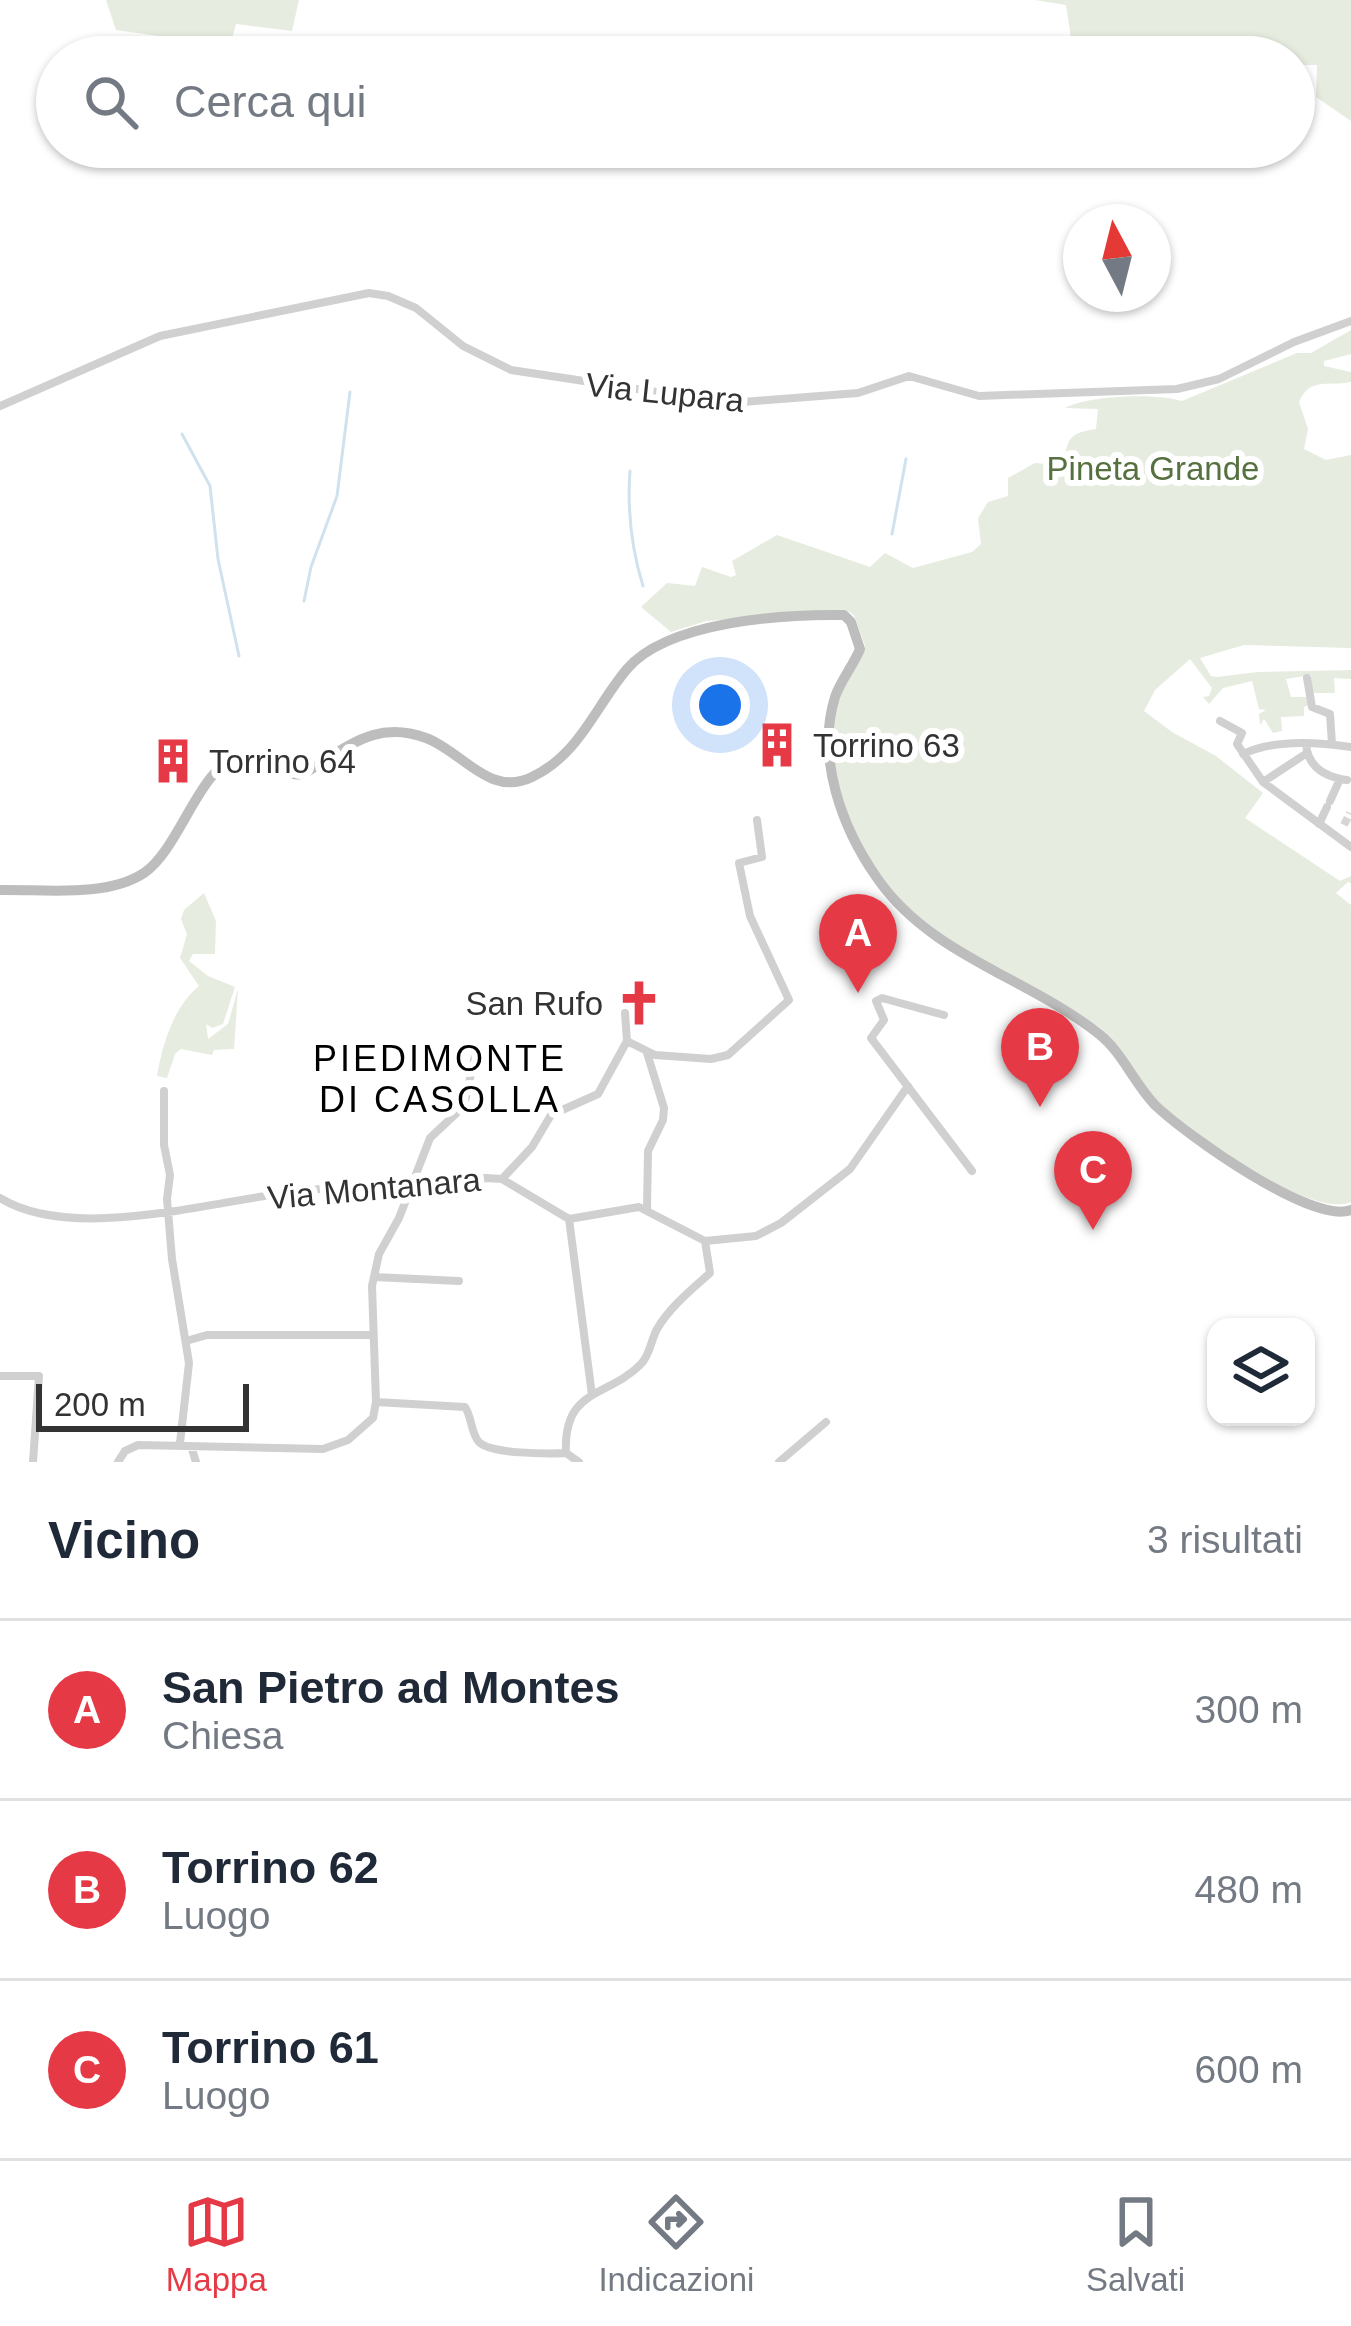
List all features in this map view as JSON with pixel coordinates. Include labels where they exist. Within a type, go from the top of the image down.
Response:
[{"type":"street","name":"Via Lupara","points":[[0,406],[160,336],[369,292],[416,308],[463,346],[511,370],[730,403],[858,392],[909,376],[979,396],[1177,389],[1219,379],[1294,342],[1351,321]]},
{"type":"street","points":[[0,890],[120,884],[144,873],[182,829],[218,769],[239,757],[257,757],[299,774],[369,734],[396,730],[429,739],[494,781],[524,780],[572,749],[629,667],[669,640],[713,626],[844,615],[860,649],[832,704],[830,767],[841,808],[875,875],[904,912],[934,937],[1097,1032],[1151,1101],[1179,1126],[1313,1207],[1330,1213],[1351,1210]]},
{"type":"street","points":[[1307,678],[1312,706],[1330,715],[1332,744]]},
{"type":"street","points":[[1220,722],[1241,731],[1237,742],[1263,782],[1351,847]]},
{"type":"street","points":[[1244,754],[1265,746],[1351,747]]},
{"type":"street","points":[[1306,748],[1315,766],[1344,780],[1319,824]]},
{"type":"street","points":[[1263,782],[1306,748]]},
{"type":"street","points":[[627,1041],[646,1053],[711,1059],[728,1055],[789,1000],[750,916],[739,863],[762,857],[757,820]]},
{"type":"street","points":[[1336,838],[1344,824]]},
{"type":"street","points":[[944,1015],[886,998],[876,1001],[884,1016],[872,1041],[972,1171]]},
{"type":"street","points":[[502,1179],[532,1147],[551,1115],[598,1094],[627,1041],[625,1012]]},
{"type":"street","points":[[118,1462],[131,1447],[328,1448],[367,1427],[376,1402],[374,1276],[379,1254],[399,1218],[430,1138],[464,1106],[476,1051]]},
{"type":"street","points":[[646,1053],[664,1108],[664,1120],[647,1151],[647,1209]]},
{"type":"street","points":[[592,1395],[569,1219],[647,1209],[705,1241],[742,1239],[781,1223],[850,1169],[908,1086]]},
{"type":"street","points":[[164,1091],[168,1211],[189,1363],[185,1444],[196,1462]]},
{"type":"street","name":"Via Montanara","points":[[0,1198],[18,1209],[70,1218],[168,1211],[311,1189],[502,1179],[569,1219]]},
{"type":"street","points":[[566,1453],[568,1423],[592,1395],[641,1364],[660,1324],[710,1273],[705,1241]]},
{"type":"street","points":[[374,1276],[459,1281]]},
{"type":"street","points":[[186,1341],[207,1335],[373,1335]]},
{"type":"street","points":[[0,1376],[39,1376],[34,1462]]},
{"type":"street","points":[[376,1402],[465,1407],[476,1440],[483,1445],[495,1450],[566,1453],[579,1462]]},
{"type":"street","points":[[779,1462],[826,1422]]},
{"type":"street","points":[[325,1462],[328,1448]]},
{"type":"green space","points":[[106,0],[299,0],[292,31],[236,24],[233,36],[159,36],[116,30]]},
{"type":"green space","points":[[1035,0],[1351,0],[1351,121],[1316,97],[1315,36],[1071,36],[1066,5]]},
{"type":"green space","name":"Pineta Grande","points":[[1351,330],[1351,354],[1324,361],[1324,366],[1351,372],[1351,382],[1314,386],[1299,402],[1308,429],[1304,449],[1326,460],[1351,455],[1351,648],[1244,645],[1200,658],[1211,676],[1217,677],[1351,670],[1351,679],[1334,678],[1335,693],[1311,693],[1311,675],[1286,679],[1291,697],[1308,697],[1309,705],[1304,707],[1304,716],[1281,717],[1282,731],[1273,733],[1264,719],[1260,725],[1259,714],[1266,710],[1259,709],[1252,681],[1223,688],[1209,704],[1203,697],[1212,688],[1190,659],[1155,690],[1144,711],[1216,756],[1263,793],[1245,818],[1340,881],[1351,876],[1351,883],[1336,893],[1351,905],[1351,1202],[1333,1204],[1279,1185],[1192,1130],[1155,1098],[1105,1032],[954,945],[893,891],[855,832],[834,768],[837,704],[865,646],[854,615],[848,611],[706,621],[671,632],[641,607],[667,583],[695,586],[702,567],[736,575],[732,561],[777,535],[870,567],[885,553],[913,568],[972,552],[981,544],[978,518],[988,502],[1008,496],[1008,478],[1035,463],[1065,466],[1070,439],[1096,429],[1098,409],[1065,408],[1123,397],[1182,401],[1297,353],[1311,353]]},
{"type":"green space","points":[[204,893],[216,921],[215,954],[193,954],[189,961],[208,976],[235,987],[223,1024],[212,1028],[206,1024],[208,1039],[228,1024],[238,989],[234,1049],[214,1050],[212,1055],[181,1049],[167,1078],[157,1076],[170,1027],[199,986],[180,958],[187,934],[181,919],[184,910]]},
{"type":"waterway","points":[[304,601],[337,496],[350,392]]},
{"type":"waterway","points":[[182,434],[210,486],[218,559],[239,656]]},
{"type":"waterway","points":[[892,534],[906,459]]},
{"type":"waterway","points":[[630,471],[631,529],[643,586]]},
{"type":"tunnel","points":[[1344,825],[1350,813]]},
{"type":"place","name":"Torrino 63","points":[[777,745]]},
{"type":"place","name":"Torrino 64","points":[[173,761]]},
{"type":"place","name":"San Pietro ad Montes","points":[[858,993]]},
{"type":"place","name":"San Rufo","points":[[639,1003]]},
{"type":"place","name":"Torrino 62","points":[[1040,1107]]},
{"type":"place","name":"Torrino 61","points":[[1093,1230]]},
{"type":"district","name":"PIEDIMONTE DI CASOLLA","points":[[440,1078]]}]
